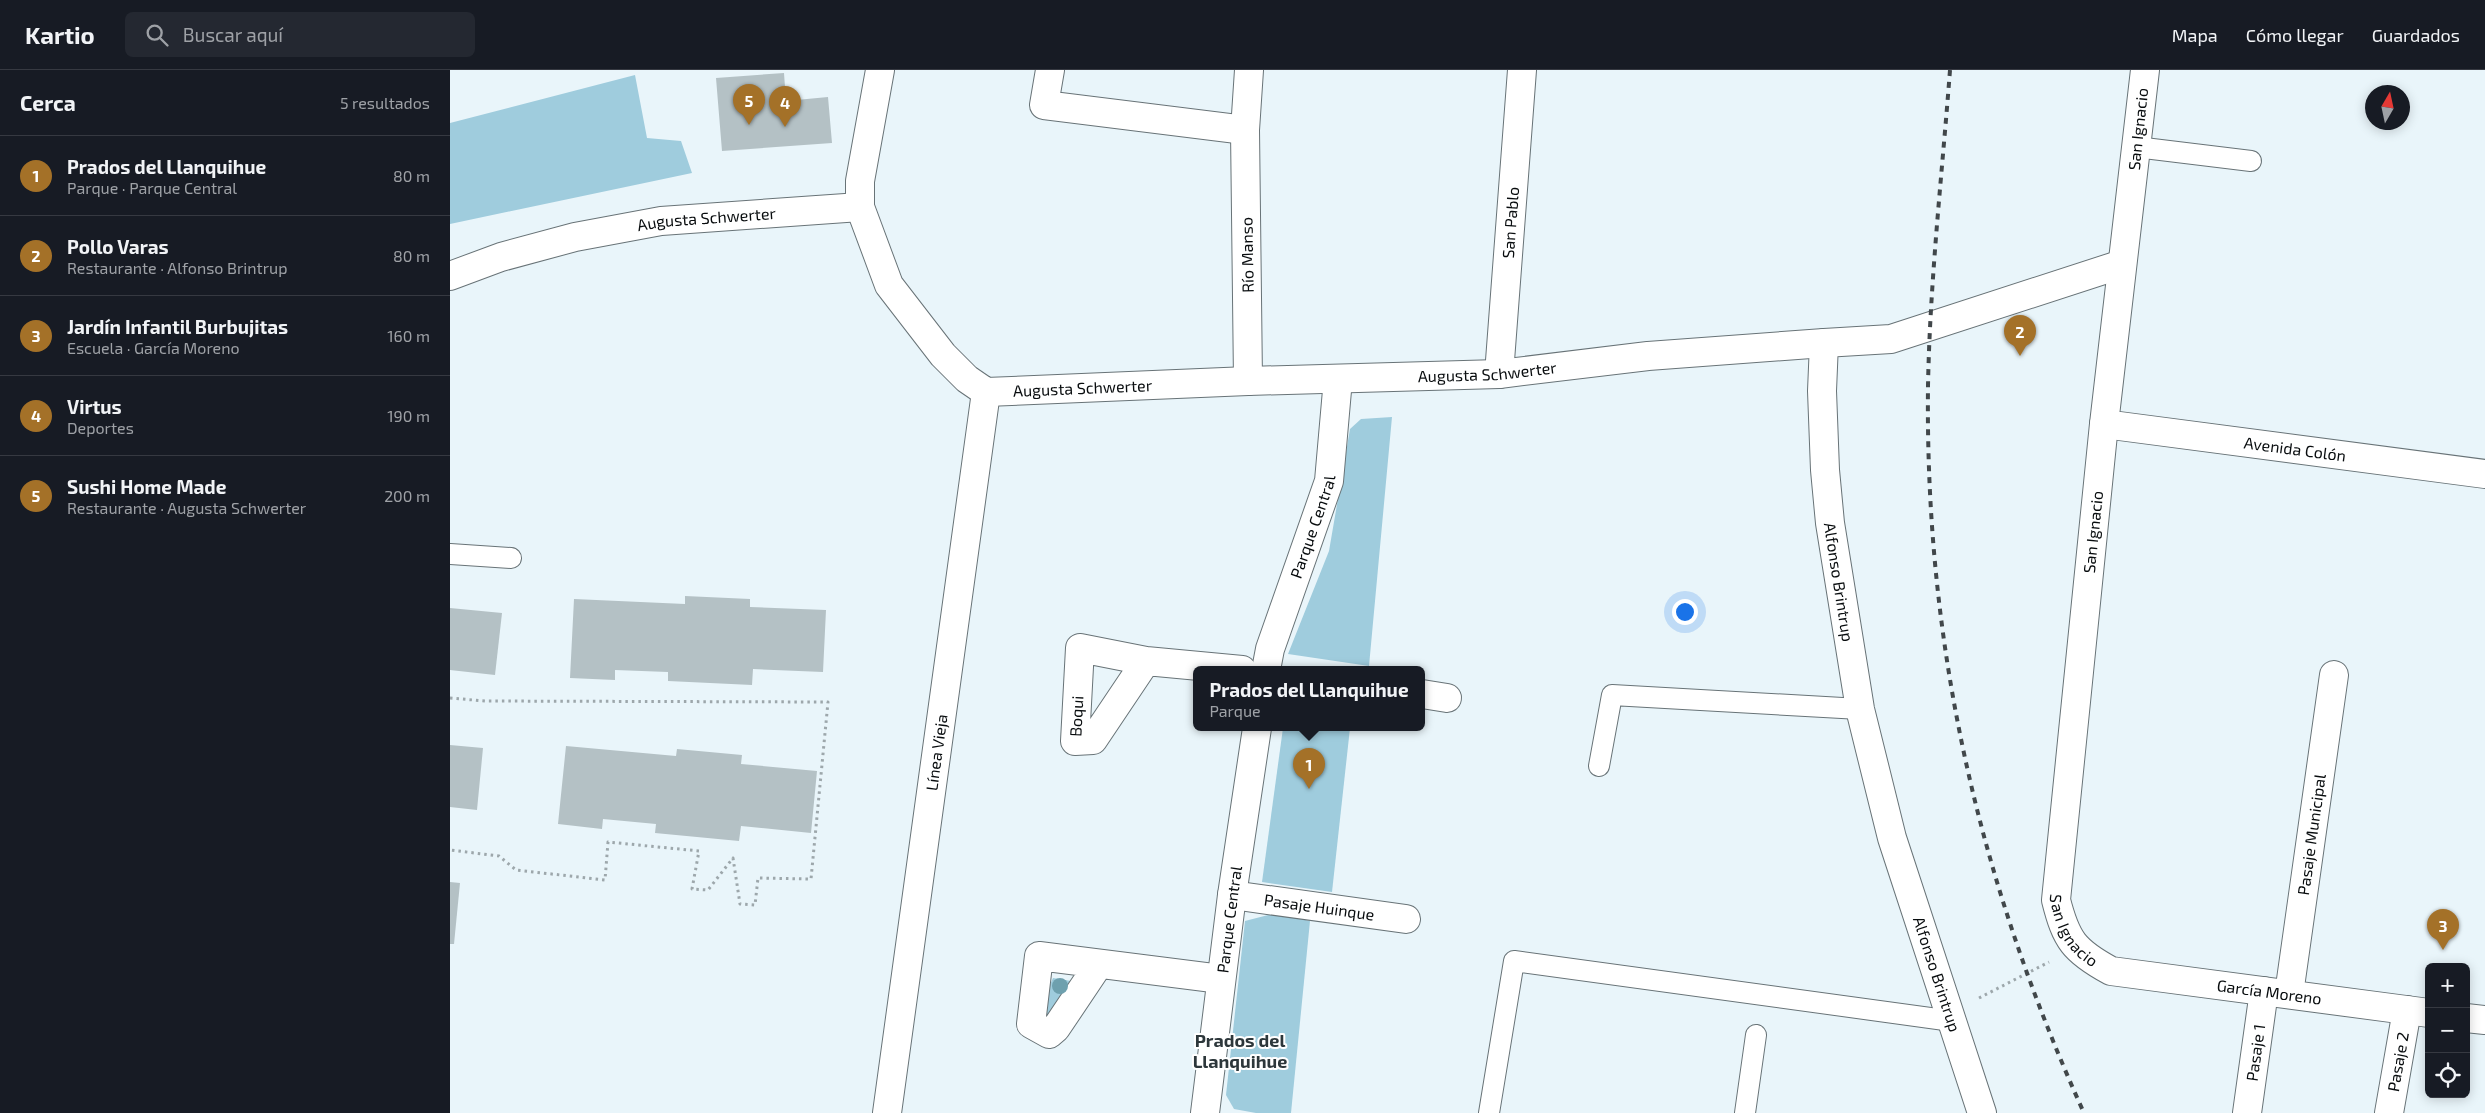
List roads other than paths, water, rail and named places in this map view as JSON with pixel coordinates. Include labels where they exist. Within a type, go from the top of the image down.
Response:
[{"type":"street","points":[[880,70],[860,181],[860,207],[889,284],[943,355],[967,379],[986,392]]},
{"type":"street","points":[[1050,70],[1044,105],[1245,130]]},
{"type":"street","name":"Río Manso","points":[[1248,381],[1245,130],[1249,70]]},
{"type":"street","name":"San Pablo","points":[[1499,374],[1522,70]]},
{"type":"street","name":"San Ignacio","points":[[2111,971],[2092,961],[2076,948],[2062,925],[2056,900],[2104,424],[2145,70]]},
{"type":"street","name":"Augusta Schwerter","points":[[450,276],[501,257],[575,237],[661,221],[860,207]]},
{"type":"street","points":[[1824,343],[1891,339],[2122,264]]},
{"type":"street","name":"Augusta Schwerter","points":[[986,392],[1248,381],[1499,374],[1648,356],[1824,343]]},
{"type":"street","name":"Alfonso Brintrup","points":[[1824,343],[1822,391],[1827,496],[1860,709],[1892,838],[1982,1113]]},
{"type":"street","name":"Parque Central","points":[[1267,666],[1270,649],[1329,481],[1338,379]]},
{"type":"street","name":"Línea Vieja","points":[[887,1113],[986,392]]},
{"type":"street","name":"Avenida Colón","points":[[2104,424],[2485,474]]},
{"type":"street","points":[[1146,661],[1199,666]]},
{"type":"street","name":"Pasaje Municipal","points":[[2276,993],[2334,675]]},
{"type":"street","name":"Parque Central","points":[[1205,1113],[1232,895],[1257,731]]},
{"type":"street","name":"Pasaje Huinque","points":[[1232,895],[1406,919]]},
{"type":"street","points":[[1099,964],[1221,979]]},
{"type":"street","name":"García Moreno","points":[[2111,971],[2418,1011]]},
{"type":"street","name":"Pasaje 1","points":[[2247,1113],[2276,993]]},
{"type":"street","name":"Pasaje 2","points":[[2389,1113],[2418,1011]]},
{"type":"street","points":[[2470,1018],[2485,1020]]},
{"type":"lane","points":[[2136,147],[2251,161]]},
{"type":"lane","points":[[450,554],[511,558]]},
{"type":"lane","points":[[1599,766],[1612,695],[1860,709]]},
{"type":"lane","points":[[1489,1113],[1514,961],[1951,1017]]},
{"type":"lane","points":[[1744,1113],[1756,1035]]},
{"type":"railway","points":[[1950,70],[1929,346],[1929,482],[1936,576],[1948,668],[1965,758],[1987,848],[2014,937],[2047,1025],[2084,1113]]},
{"type":"place","name":"Sushi Home Made","points":[[749,125]]},
{"type":"place","name":"Virtus","points":[[785,127]]},
{"type":"place","name":"Pollo Varas","points":[[2020,356]]},
{"type":"place","name":"Prados del Llanquihue","points":[[1309,789]]},
{"type":"place","name":"Jardín Infantil Burbujitas","points":[[2443,950]]},
{"type":"district","name":"Prados del Llanquihue","points":[[1240,1051]]}]
